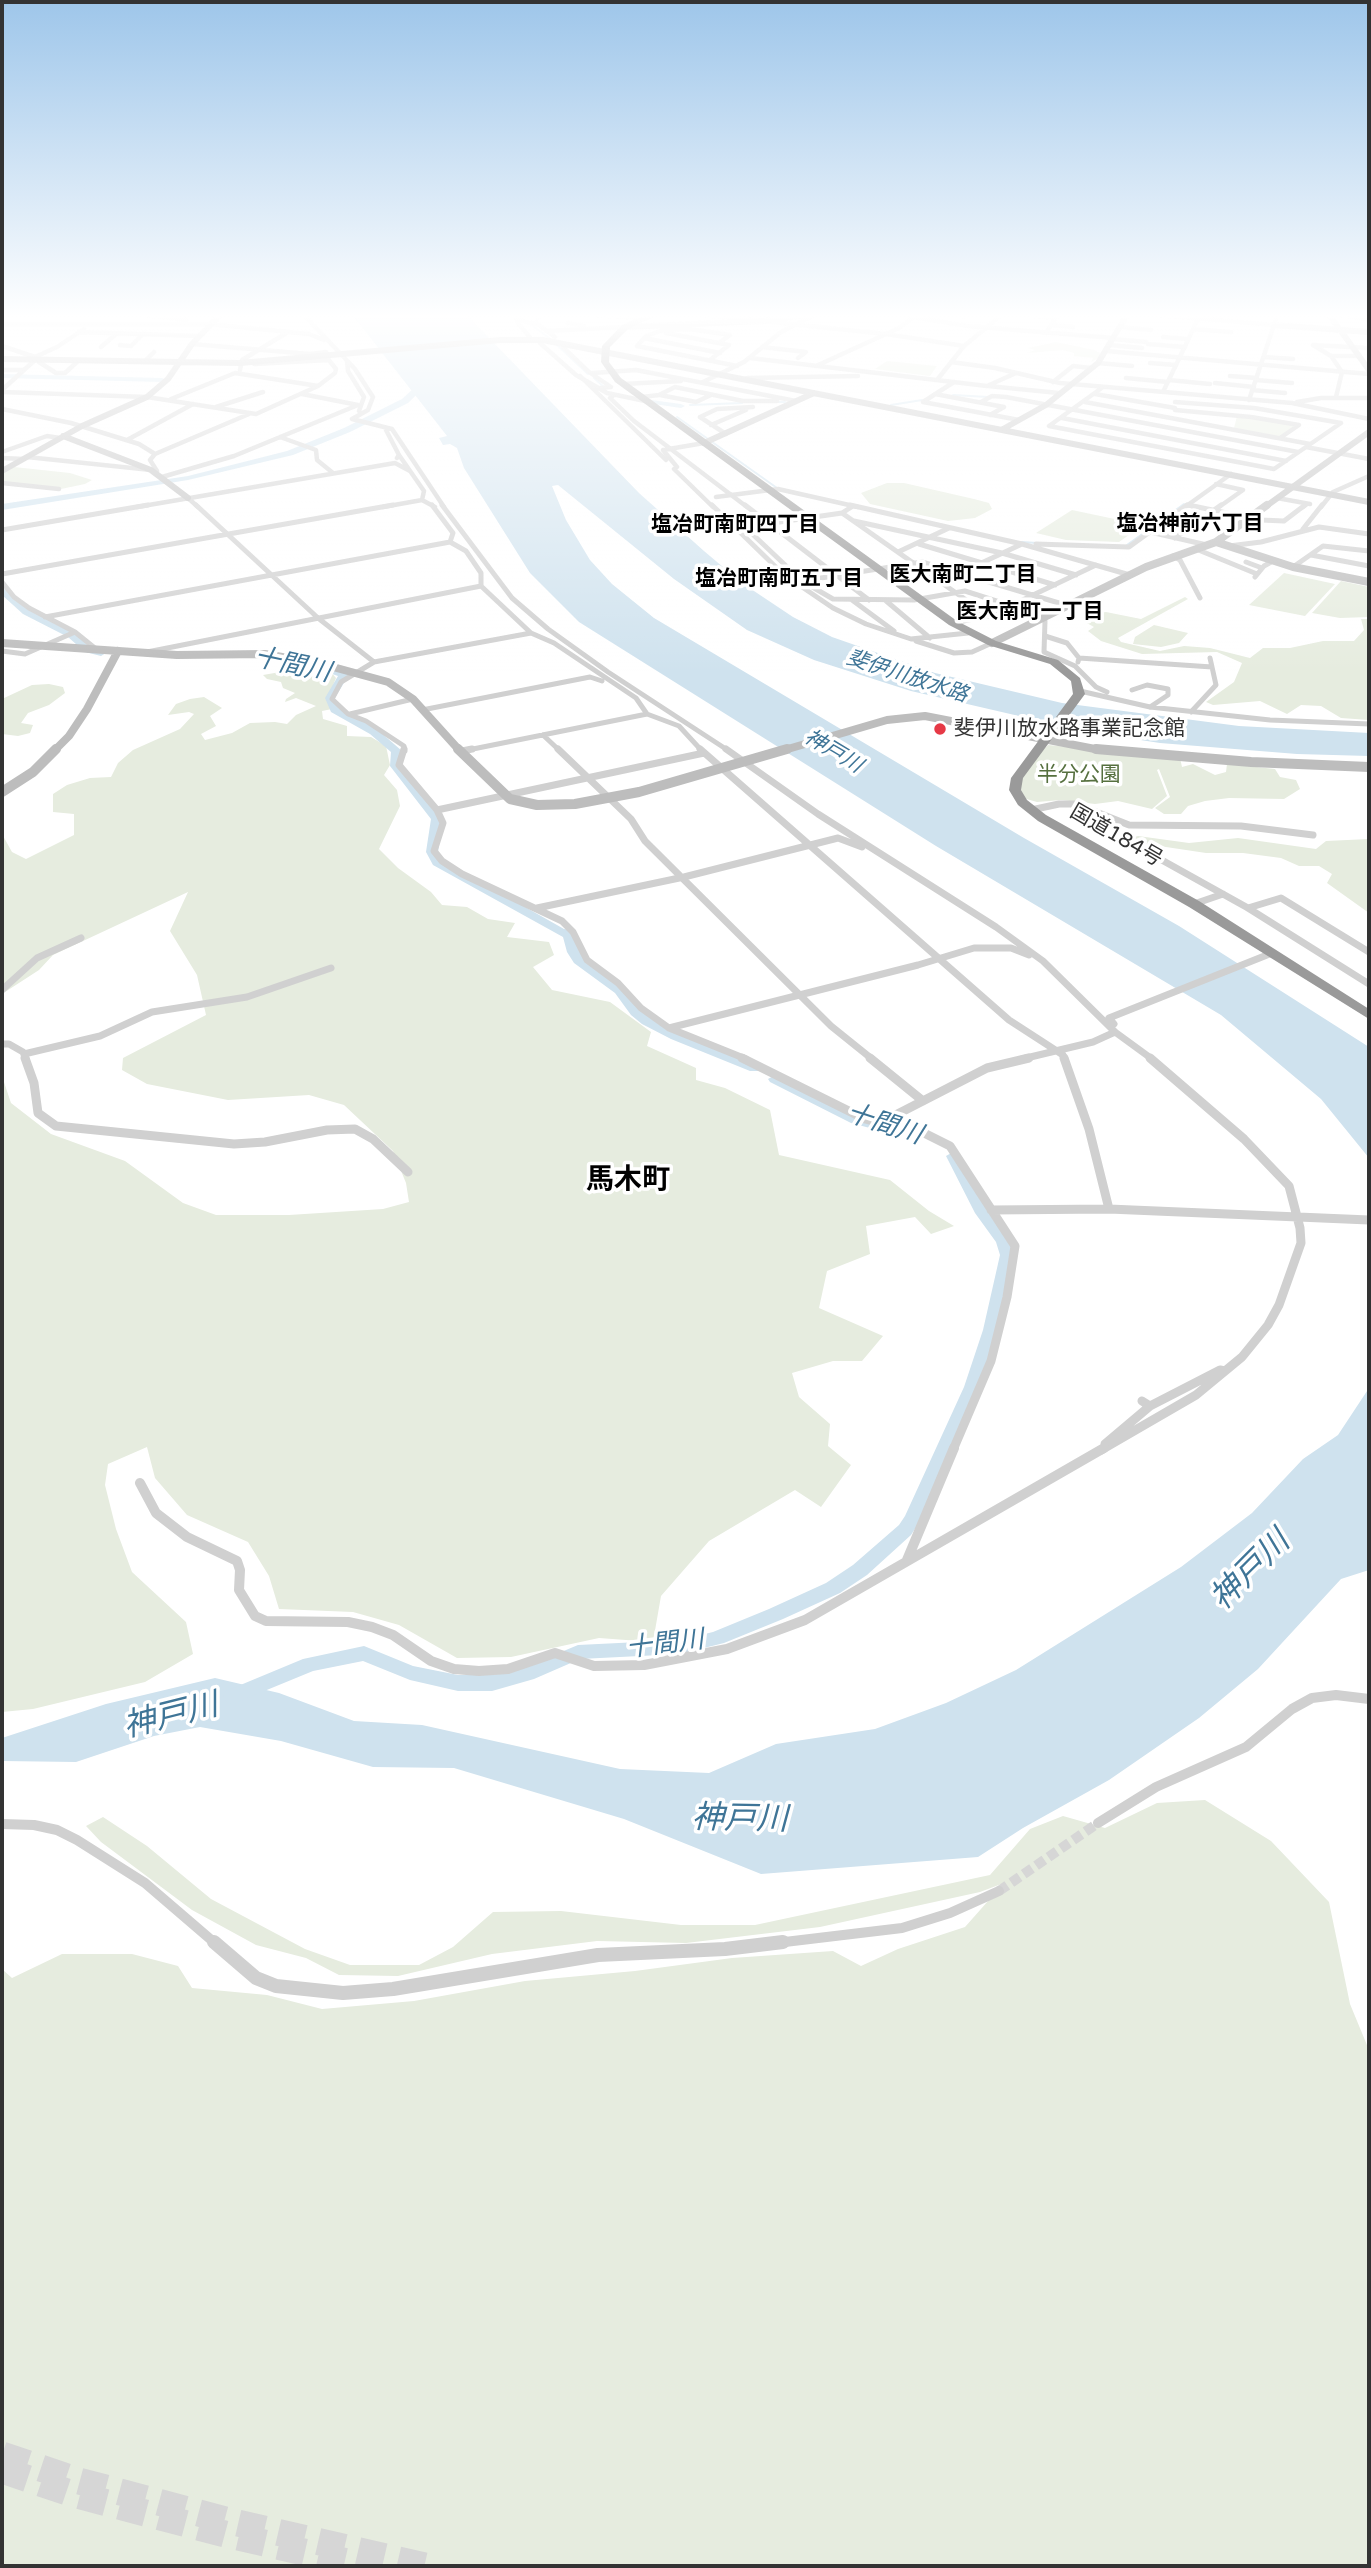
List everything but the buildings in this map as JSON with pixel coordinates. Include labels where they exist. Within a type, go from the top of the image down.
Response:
[{"type":"highway","points":[[690,433],[953,623],[992,643],[1054,662],[1076,680],[1079,693]]},
{"type":"highway","name":"国道184号","points":[[1079,693],[1015,784],[1022,802],[1103,854],[1194,904],[1369,1015]]},
{"type":"street","points":[[2,471],[70,433]]},
{"type":"street","points":[[104,433],[127,440],[155,454]]},
{"type":"street","points":[[127,440],[140,433]]},
{"type":"street","points":[[132,463],[150,460],[155,454],[205,433]]},
{"type":"street","points":[[2,458],[25,458],[160,476],[234,456],[290,433]]},
{"type":"street","points":[[140,1483],[156,1513],[187,1536],[237,1561],[240,1570],[239,1590],[255,1616],[266,1621],[282,1624],[348,1622],[372,1627],[393,1635],[430,1661],[479,1671],[508,1669],[555,1653],[594,1666],[610,1666],[644,1665],[727,1649],[805,1620],[1196,1395],[1227,1371],[1256,1342],[1279,1305],[1301,1243],[1289,1186],[1244,1139],[1145,1053],[1115,1032],[1044,961],[996,927],[883,856],[749,762],[679,726],[554,643],[531,633],[481,586],[481,573],[399,455],[388,433]]},
{"type":"street","points":[[395,433],[443,506],[512,598],[548,629],[722,748]]},
{"type":"street","points":[[637,433],[783,574],[808,592],[866,624],[954,653],[972,652],[1130,575],[1211,543],[1251,518],[1368,433]]},
{"type":"street","points":[[651,433],[869,600]]},
{"type":"street","points":[[1022,433],[1369,500]]},
{"type":"street","points":[[1084,433],[1274,469],[1326,433]]},
{"type":"street","points":[[1127,441],[1140,433],[1286,461]]},
{"type":"street","points":[[1197,433],[1298,452]]},
{"type":"street","points":[[1195,454],[1226,433]]},
{"type":"street","points":[[1252,433],[1369,459]]},
{"type":"street","points":[[1280,438],[1288,433]]},
{"type":"street","points":[[674,469],[677,467],[663,450],[668,447],[704,443],[726,434]]},
{"type":"street","points":[[2,452],[47,436],[62,437],[160,476],[188,498],[318,618],[374,662]]},
{"type":"street","points":[[1084,445],[1100,436]]},
{"type":"street","points":[[280,437],[313,450],[318,454],[317,460],[333,473]]},
{"type":"street","points":[[395,463],[399,455]]},
{"type":"street","points":[[1203,468],[1218,458]]},
{"type":"street","points":[[150,460],[160,476]]},
{"type":"street","points":[[2,530],[395,463],[410,471]]},
{"type":"street","points":[[960,573],[1022,544],[1129,547],[1231,474]]},
{"type":"street","points":[[1303,529],[1332,493],[1369,477]]},
{"type":"street","points":[[2,483],[60,489]]},
{"type":"street","points":[[1175,538],[1243,490],[1216,484]]},
{"type":"street","points":[[716,497],[768,489],[1022,544],[1130,575]]},
{"type":"street","points":[[422,500],[424,491]]},
{"type":"street","points":[[1278,498],[1322,507]]},
{"type":"street","points":[[2,574],[422,500],[435,507]]},
{"type":"street","points":[[1187,505],[1251,518],[1284,521],[1307,504]]},
{"type":"street","points":[[853,506],[842,513],[745,527],[802,581],[833,599],[919,599],[965,591],[1012,606]]},
{"type":"street","points":[[842,513],[989,616]]},
{"type":"street","points":[[854,521],[1002,553],[1076,575]]},
{"type":"street","points":[[1229,546],[1261,542],[1303,529],[1327,527],[1369,534]]},
{"type":"street","points":[[898,552],[950,528]]},
{"type":"street","points":[[1150,532],[1229,546],[1293,567],[1369,582]]},
{"type":"street","points":[[450,542],[453,533]]},
{"type":"street","points":[[45,617],[450,542],[466,551]]},
{"type":"street","points":[[919,544],[1055,585]]},
{"type":"street","points":[[1293,567],[1323,546],[1369,551]]},
{"type":"street","points":[[1196,549],[1256,575],[1273,561]]},
{"type":"street","points":[[1311,555],[1369,566]]},
{"type":"street","points":[[1173,556],[1180,560],[1200,598]]},
{"type":"street","points":[[802,581],[922,562],[1069,606]]},
{"type":"street","points":[[1246,562],[1262,568]]},
{"type":"street","points":[[953,623],[989,616],[1096,565]]},
{"type":"street","points":[[2,582],[14,597],[75,632],[96,649]]},
{"type":"street","points":[[141,653],[481,586]]},
{"type":"street","points":[[851,599],[886,626],[911,639],[968,633]]},
{"type":"street","points":[[885,600],[930,638]]},
{"type":"street","points":[[1042,619],[1045,621],[1044,652],[1073,665],[1096,687],[1131,700],[1133,704]]},
{"type":"street","points":[[886,626],[912,621]]},
{"type":"street","points":[[2,651],[25,654],[75,632]]},
{"type":"street","points":[[531,633],[374,662],[341,682],[332,699],[348,714],[366,721],[404,746],[405,753],[400,765],[403,772],[437,810],[443,823],[434,850],[442,861],[462,874],[537,908],[569,926],[587,960],[627,991],[654,1019],[669,1028],[737,1055],[844,1110],[926,1135],[950,1146],[1015,1246],[998,1341],[907,1560]]},
{"type":"street","points":[[1045,636],[1067,643],[1079,657],[1212,667]]},
{"type":"street","points":[[211,639],[219,647],[213,656]]},
{"type":"street","points":[[2,643],[141,653],[278,656],[388,682],[413,699],[505,795],[520,803],[546,806],[607,799],[749,762],[903,717],[925,716],[1136,753],[1369,767]]},
{"type":"street","points":[[2,793],[33,772],[69,736],[87,709],[118,651]]},
{"type":"street","points":[[1073,665],[1078,664],[1079,657]]},
{"type":"street","points":[[1191,712],[1216,685],[1210,657]]},
{"type":"street","points":[[583,664],[590,677]]},
{"type":"street","points":[[422,710],[590,677],[620,688]]},
{"type":"street","points":[[1132,690],[1147,685],[1168,689],[1168,695],[1150,707]]},
{"type":"street","points":[[1079,693],[1191,712],[1297,722],[1369,724]]},
{"type":"street","points":[[636,698],[647,714]]},
{"type":"street","points":[[348,714],[413,699]]},
{"type":"street","points":[[462,751],[647,714],[679,726],[704,753],[1009,1020],[1063,1055],[1089,1129],[1110,1209]]},
{"type":"street","points":[[543,735],[607,799],[631,819],[645,841],[831,1026],[923,1101]]},
{"type":"street","points":[[437,810],[704,753]]},
{"type":"street","points":[[1031,810],[1059,804],[1076,804],[1129,825],[1241,826],[1313,835]]},
{"type":"street","points":[[537,908],[684,877],[838,838],[883,856]]},
{"type":"street","points":[[1142,849],[1248,908],[1369,984]]},
{"type":"street","points":[[1194,904],[1223,894]]},
{"type":"street","points":[[1248,908],[1281,898],[1369,952]]},
{"type":"street","points":[[2,990],[37,958],[81,937]]},
{"type":"street","points":[[669,1028],[989,946],[1011,948],[1044,961]]},
{"type":"street","points":[[880,1123],[987,1068],[1093,1042],[1119,1030],[1109,1018],[1269,954]]},
{"type":"street","points":[[24,1054],[100,1036],[152,1013],[247,997],[331,968]]},
{"type":"street","points":[[2,1044],[9,1044],[24,1054],[34,1083],[38,1113],[56,1126],[234,1144],[265,1142],[327,1130],[355,1129],[373,1139],[408,1172]]},
{"type":"street","points":[[991,1210],[1110,1209],[1369,1220]]},
{"type":"street","points":[[1102,1448],[1109,1438],[1146,1404],[1220,1370],[1227,1371]]},
{"type":"street","points":[[1098,1823],[1156,1787],[1246,1746],[1292,1709],[1312,1698],[1336,1695],[1365,1698]]},
{"type":"street","points":[[2,1825],[34,1825],[57,1830],[77,1840],[145,1883],[256,1978],[276,1986],[343,1993],[403,1987],[529,1964],[598,1955],[726,1949],[902,1928],[950,1913],[999,1891]]},
{"type":"green space","points":[[1258,433],[1285,433],[1279,437]]},
{"type":"green space","points":[[14,467],[70,473],[92,480],[61,489],[2,482],[2,474]]},
{"type":"green space","points":[[887,483],[904,483],[974,499],[989,503],[992,509],[975,518],[948,521],[870,504],[861,493]]},
{"type":"green space","points":[[1072,510],[1143,525],[1119,542],[1066,540],[1036,533]]},
{"type":"green space","points":[[1284,573],[1335,584],[1305,616],[1249,605]]},
{"type":"green space","points":[[1341,581],[1369,587],[1369,617],[1340,618],[1312,613]]},
{"type":"green space","points":[[1185,597],[1188,599],[1118,638],[1121,642],[1160,651],[1184,646],[1210,648],[1250,658],[1263,648],[1290,648],[1323,641],[1354,641],[1364,630],[1361,619],[1369,619],[1369,720],[1341,718],[1321,706],[1301,705],[1287,714],[1260,701],[1213,705],[1206,702],[1234,682],[1242,663],[1217,652],[1142,654],[1101,641],[1088,631],[1094,627],[1085,622],[1093,614],[1106,612],[1141,619]]},
{"type":"green space","points":[[1154,625],[1188,633],[1179,643],[1161,647],[1133,644],[1135,637]]},
{"type":"green space","points":[[286,671],[331,672],[336,678],[327,700],[332,709],[322,711],[323,719],[347,726],[347,736],[371,737],[386,746],[390,765],[384,775],[397,790],[400,806],[379,849],[398,868],[431,892],[442,905],[467,907],[488,919],[515,923],[507,937],[549,942],[554,955],[533,967],[552,990],[610,1002],[651,1032],[647,1046],[696,1068],[696,1080],[725,1088],[770,1110],[779,1155],[890,1180],[929,1211],[954,1226],[931,1234],[915,1217],[866,1226],[870,1254],[827,1271],[819,1308],[883,1336],[862,1361],[833,1361],[792,1373],[799,1397],[830,1424],[828,1446],[851,1465],[821,1507],[795,1490],[709,1541],[661,1596],[653,1642],[599,1638],[511,1657],[457,1658],[399,1625],[353,1612],[279,1609],[269,1576],[248,1542],[187,1515],[155,1478],[147,1447],[108,1464],[105,1485],[116,1529],[132,1572],[186,1622],[193,1654],[145,1682],[33,1709],[2,1712],[2,1076],[11,1103],[51,1134],[125,1161],[183,1203],[216,1215],[289,1215],[383,1209],[409,1202],[406,1183],[393,1151],[344,1105],[309,1095],[228,1100],[147,1084],[122,1070],[123,1058],[206,1015],[197,975],[170,931],[188,892],[53,955],[39,970],[2,994],[2,834],[12,852],[26,859],[74,835],[74,814],[53,812],[53,794],[67,785],[90,778],[111,777],[118,763],[133,750],[180,729],[194,714],[189,712],[168,715],[176,704],[204,697],[222,708],[210,716],[216,726],[201,734],[205,740],[232,733],[250,723],[287,724],[296,715],[316,706],[296,698],[285,702],[295,693],[283,688],[281,682],[267,679],[263,675]]},
{"type":"green space","points":[[32,685],[63,687],[65,693],[49,705],[28,713],[21,723],[33,725],[30,733],[18,736],[2,734],[2,699]]},
{"type":"green space","name":"半分公園","points":[[1048,745],[1180,758],[1182,767],[1193,764],[1215,775],[1226,772],[1227,764],[1275,769],[1280,777],[1296,780],[1300,789],[1284,799],[1229,798],[1205,801],[1188,806],[1181,814],[1164,814],[1155,808],[1170,797],[1159,769],[1157,770],[1167,796],[1152,809],[1118,801],[1095,804],[1061,800],[1037,802],[1023,798],[1019,782],[1035,758]]},
{"type":"green space","points":[[1138,836],[1189,843],[1238,838],[1316,849],[1326,841],[1369,839],[1369,913],[1327,883],[1332,874],[1319,866],[1299,866],[1281,858],[1243,853],[1206,853],[1146,844],[1131,838]]},
{"type":"green space","points":[[1205,1800],[1271,1841],[1329,1902],[1350,2004],[1369,2050],[1369,2566],[2,2566],[2,1969],[12,1978],[62,1954],[132,1954],[178,1966],[192,1988],[267,1995],[322,2009],[414,2001],[525,1981],[635,1971],[732,1958],[833,1951],[861,1966],[898,1949],[965,1927],[1004,1883],[980,1892],[820,1927],[686,1943],[597,1941],[492,1954],[398,1976],[339,1975],[306,1958],[256,1945],[192,1910],[101,1842],[86,1826],[103,1817],[147,1846],[211,1899],[305,1949],[350,1965],[419,1965],[453,1947],[493,1912],[561,1911],[681,1925],[755,1925],[990,1875],[1030,1829],[1063,1816],[1105,1828],[1157,1803]]},
{"type":"water","points":[[445,433],[581,433],[639,493],[742,583],[793,617],[832,637],[935,673],[1062,703],[1239,726],[1369,733],[1369,756],[1297,754],[1160,743],[1088,732],[911,691],[814,660],[747,630],[674,579],[558,485],[552,486],[566,520],[590,560],[612,584],[654,618],[1024,838],[1179,926],[1369,1047],[1369,1158],[1321,1099],[1221,1015],[936,846],[579,622],[530,573],[464,468],[457,448],[450,444],[443,445],[439,438],[447,436]]},
{"type":"water","name":"神戸川","points":[[1369,1388],[1369,1570],[1341,1579],[1258,1669],[1199,1718],[1109,1780],[1023,1828],[978,1857],[761,1874],[624,1819],[454,1768],[373,1767],[281,1741],[200,1727],[154,1736],[76,1762],[2,1761],[2,1738],[106,1704],[215,1678],[279,1693],[354,1721],[422,1725],[620,1769],[709,1773],[776,1744],[875,1729],[946,1703],[1016,1670],[1181,1567],[1252,1513],[1303,1459],[1338,1435]]},
{"type":"waterway","points":[[2,507],[188,478],[290,453],[340,433]]},
{"type":"waterway","points":[[699,433],[777,488]]},
{"type":"waterway","points":[[1127,545],[1184,504]]},
{"type":"waterway","points":[[1022,542],[1037,543]]},
{"type":"waterway","name":"十間川","points":[[2,590],[26,612],[71,635],[88,650],[101,653]]},
{"type":"waterway","name":"十間川","points":[[322,667],[341,672],[343,676],[330,698],[335,710],[374,732],[397,751],[395,766],[437,819],[432,852],[437,862],[562,933],[568,933],[573,952],[579,960],[620,990],[636,1012],[647,1021],[676,1036],[755,1068]]},
{"type":"waterway","name":"十間川","points":[[775,1079],[856,1120],[915,1136]]},
{"type":"waterway","name":"十間川","points":[[233,1696],[310,1664],[364,1653],[410,1673],[458,1683],[492,1683],[527,1674],[578,1652],[680,1647],[717,1638],[776,1614],[833,1588],[860,1570],[905,1530],[913,1518],[972,1387],[991,1330],[1008,1255],[1004,1242],[983,1213],[953,1156]]},
{"type":"tunnel","points":[[999,1891],[1098,1823]]},
{"type":"tunnel","points":[[2,2455],[79,2481],[229,2521],[425,2566]]},
{"type":"tunnel","points":[[2,2470],[73,2494],[225,2534],[365,2566]]},
{"type":"place","name":"斐伊川放水路事業記念館","points":[[940,729]]},
{"type":"district","name":"塩冶神前六丁目","points":[[1190,524]]},
{"type":"district","name":"塩冶町南町四丁目","points":[[735,525]]},
{"type":"district","name":"医大南町二丁目","points":[[963,575]]},
{"type":"district","name":"塩冶町南町五丁目","points":[[779,579]]},
{"type":"district","name":"医大南町一丁目","points":[[1030,612]]},
{"type":"district","name":"馬木町","points":[[628,1181]]},
{"type":"water label","name":"斐伊川放水路","points":[[907,677]]}]
